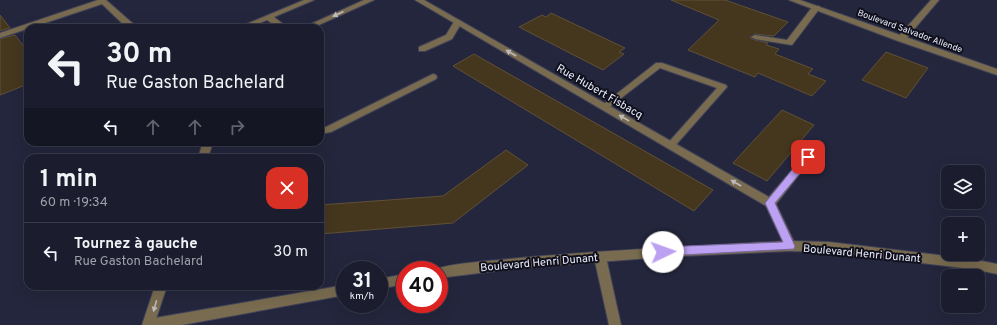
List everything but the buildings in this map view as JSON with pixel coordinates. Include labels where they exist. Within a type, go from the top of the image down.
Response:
[{"type":"street","points":[[34,24],[103,0],[128,24]]},
{"type":"street","points":[[251,24],[310,0]]},
{"type":"street","points":[[315,24],[370,0]]},
{"type":"street","name":"Rue Hubert Fisbacq","points":[[419,0],[770,203]]},
{"type":"street","name":"Boulevard Salvador Allende","points":[[793,0],[805,2],[816,8],[900,39],[997,72]]},
{"type":"street","points":[[900,39],[935,0]]},
{"type":"street","points":[[755,37],[789,43],[816,8]]},
{"type":"street","points":[[268,17],[278,24]]},
{"type":"street","points":[[422,49],[450,37],[458,22]]},
{"type":"street","points":[[0,36],[24,28]]},
{"type":"street","points":[[604,107],[659,65],[723,87],[671,145]]},
{"type":"street","points":[[324,130],[328,130],[433,77]]},
{"type":"street","points":[[790,246],[770,203],[818,145]]},
{"type":"street","name":"Boulevard Henri Dunant","points":[[448,272],[506,264],[663,252],[790,246],[829,247],[972,264],[997,269]]},
{"type":"street","points":[[600,257],[614,325]]},
{"type":"street","points":[[160,290],[149,325],[197,321],[336,292]]},
{"type":"route","points":[[663,252],[790,246],[770,203],[808,157]]}]
